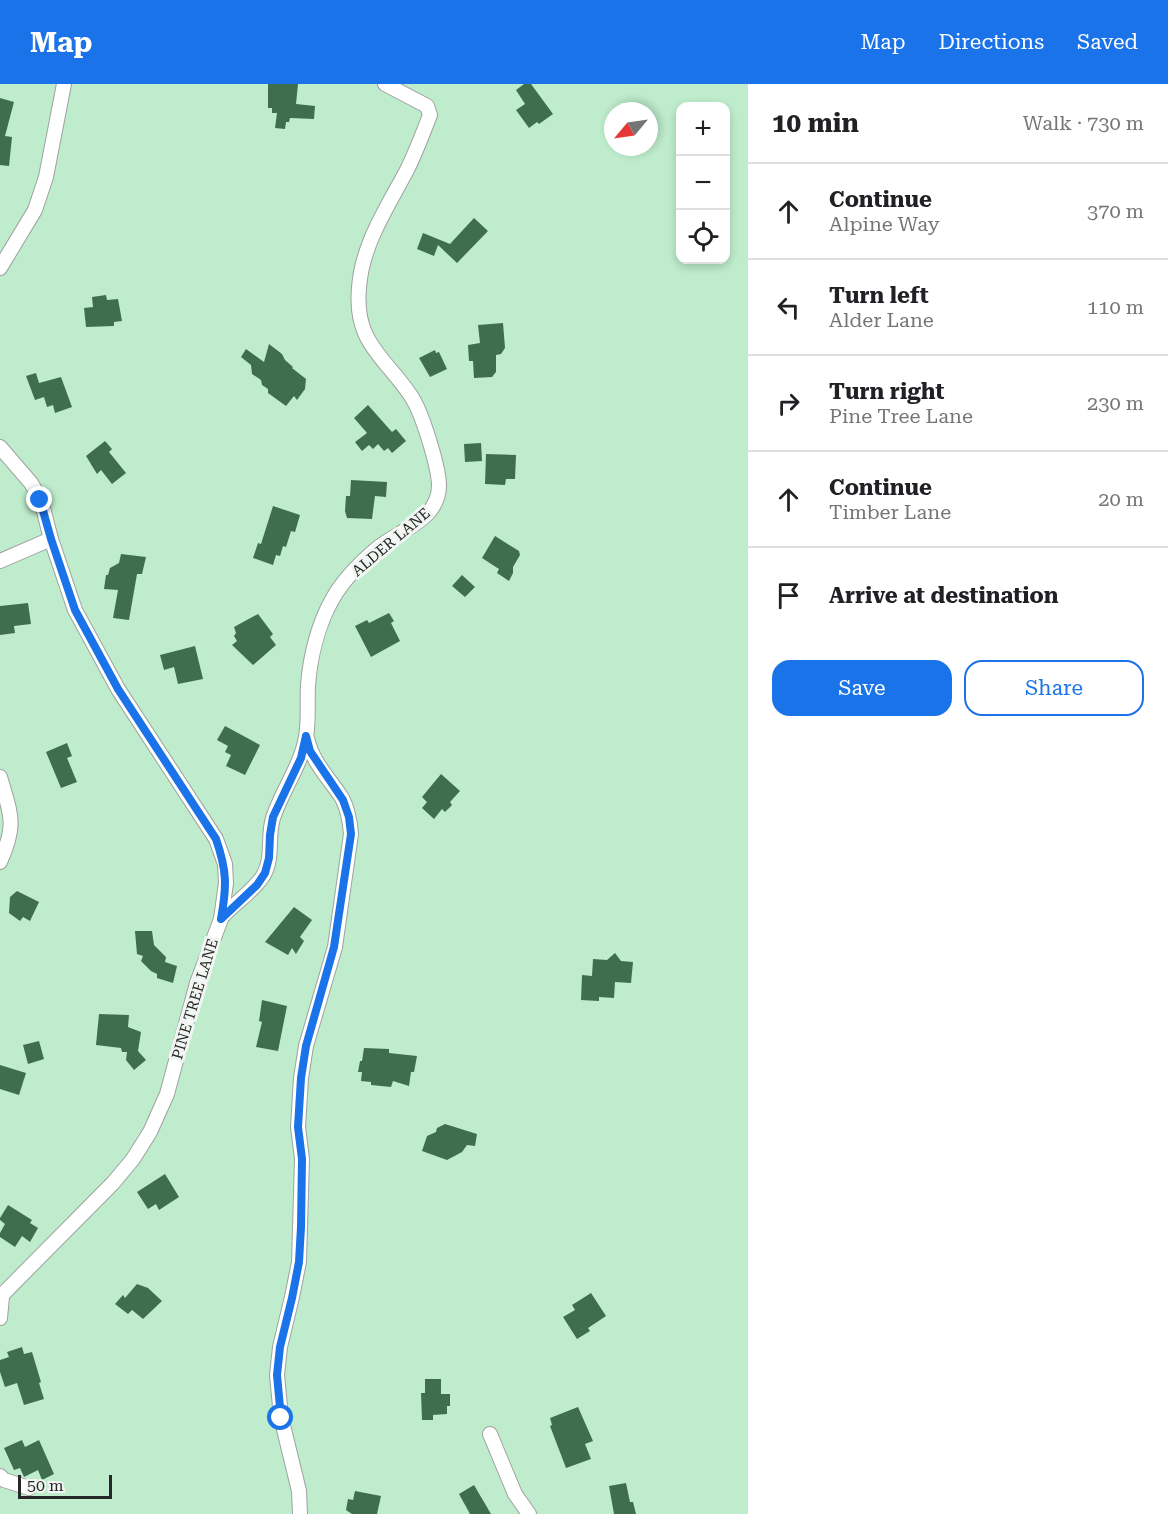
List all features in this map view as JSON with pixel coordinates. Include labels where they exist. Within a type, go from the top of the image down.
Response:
[{"type":"street","points":[[0,268],[35,210],[46,177],[64,84]]},
{"type":"street","name":"ALDER LANE","points":[[221,919],[257,885],[265,873],[269,858],[273,817],[301,758],[306,736],[308,685],[314,647],[333,598],[352,573],[380,547],[424,518],[433,508],[438,495],[439,482],[423,421],[411,396],[374,352],[363,328],[358,308],[358,288],[363,261],[375,226],[407,169],[430,115],[427,106],[385,84]]},
{"type":"street","name":"PINE TREE LANE","points":[[0,447],[31,483],[40,500],[75,610],[118,689],[216,839],[225,864],[226,883],[221,919],[197,983],[167,1094],[150,1132],[133,1159],[113,1183],[1,1297]]},
{"type":"street","points":[[0,561],[51,539]]},
{"type":"street","points":[[300,1514],[299,1491],[281,1418],[277,1375],[280,1347],[299,1262],[302,1159],[298,1127],[301,1078],[306,1046],[334,947],[351,834],[349,817],[343,800],[310,751],[306,736]]},
{"type":"street","points":[[0,777],[10,808],[12,825],[9,841],[0,862]]},
{"type":"street","points":[[0,1318],[1,1297]]},
{"type":"street","points":[[490,1434],[515,1494],[529,1514]]},
{"type":"street","points":[[0,1476],[4,1480],[29,1488]]},
{"type":"green space","points":[[0,84],[748,84],[748,1514],[0,1514]]},
{"type":"building","points":[[268,84],[298,84],[296,104],[315,106],[314,119],[290,118],[289,122],[286,122],[285,129],[275,128],[277,113],[272,113],[272,108],[268,108]]},
{"type":"building","points":[[524,84],[531,84],[553,114],[529,128],[516,110],[525,104],[516,90]]},
{"type":"building","points":[[0,98],[14,102],[5,136],[12,137],[9,166],[0,165]]},
{"type":"building","points":[[474,218],[488,231],[457,263],[438,245],[434,256],[417,249],[423,233],[450,244]]},
{"type":"building","points":[[106,295],[107,300],[118,299],[122,321],[114,322],[114,326],[86,327],[84,308],[93,307],[92,297]]},
{"type":"building","points":[[503,323],[505,348],[501,354],[496,355],[496,372],[492,377],[474,378],[473,361],[469,361],[468,345],[480,343],[478,325]]},
{"type":"building","points":[[269,344],[306,379],[305,389],[297,400],[294,396],[286,406],[268,393],[268,389],[262,385],[261,380],[252,374],[251,365],[241,357],[246,349],[264,362]]},
{"type":"building","points":[[435,350],[436,353],[439,352],[447,369],[430,377],[419,358]]},
{"type":"building","points":[[36,373],[39,383],[61,377],[72,407],[55,413],[53,405],[47,407],[44,397],[35,400],[26,376]]},
{"type":"building","points":[[368,405],[392,432],[396,429],[406,441],[392,453],[388,448],[384,451],[378,444],[373,449],[369,445],[362,451],[355,442],[367,433],[354,418]]},
{"type":"building","points":[[105,441],[112,449],[109,452],[126,473],[112,484],[101,470],[97,474],[86,456]]},
{"type":"building","points":[[481,443],[482,461],[465,462],[464,444]]},
{"type":"building","points":[[486,454],[516,455],[515,479],[506,479],[505,485],[485,484]]},
{"type":"building","points":[[351,480],[387,482],[386,497],[375,496],[372,519],[347,518],[346,496],[350,496]]},
{"type":"building","points":[[273,506],[300,515],[295,532],[291,531],[286,547],[283,546],[280,556],[276,555],[273,565],[253,558],[258,543],[261,544]]},
{"type":"building","points":[[495,536],[519,551],[520,555],[509,581],[497,573],[499,569],[482,558]]},
{"type":"building","points":[[121,554],[146,557],[142,574],[137,574],[129,620],[113,618],[118,590],[104,589],[106,575],[110,568],[119,563]]},
{"type":"building","points":[[462,575],[475,587],[465,597],[452,586]]},
{"type":"building","points":[[28,603],[31,624],[14,626],[15,633],[0,635],[0,606]]},
{"type":"building","points":[[389,613],[400,641],[371,657],[355,626],[367,620],[369,623]]},
{"type":"building","points":[[258,614],[273,634],[270,637],[276,645],[253,665],[232,645],[237,641],[234,636],[236,633],[234,627]]},
{"type":"building","points":[[195,646],[203,679],[178,684],[174,667],[164,670],[160,655]]},
{"type":"building","points":[[225,726],[260,745],[245,775],[226,766],[231,755],[225,752],[228,746],[217,740]]},
{"type":"building","points":[[67,743],[72,756],[67,758],[77,782],[61,788],[46,752]]},
{"type":"building","points":[[441,774],[460,791],[450,802],[452,805],[445,812],[442,809],[434,819],[422,808],[427,802],[422,797]]},
{"type":"building","points":[[17,891],[39,902],[30,921],[23,917],[20,921],[9,913],[10,897]]},
{"type":"building","points":[[294,907],[312,920],[300,937],[304,941],[296,954],[292,948],[288,955],[265,942]]},
{"type":"building","points":[[135,931],[152,931],[154,945],[166,957],[165,962],[177,966],[173,983],[157,978],[157,974],[141,961],[143,956],[137,954]]},
{"type":"building","points":[[615,953],[621,961],[633,962],[631,983],[615,982],[614,998],[599,997],[599,1001],[581,1000],[582,975],[592,976],[593,959],[607,960]]},
{"type":"building","points":[[262,1000],[287,1006],[278,1051],[256,1047],[262,1022],[259,1021]]},
{"type":"building","points":[[99,1014],[129,1015],[128,1027],[141,1032],[138,1051],[146,1060],[134,1070],[126,1060],[127,1052],[122,1052],[121,1048],[96,1045]]},
{"type":"building","points":[[39,1041],[44,1059],[28,1064],[23,1045]]},
{"type":"building","points":[[364,1048],[389,1049],[389,1053],[417,1056],[409,1086],[393,1081],[391,1087],[371,1085],[371,1082],[361,1081],[362,1072],[358,1072]]},
{"type":"building","points":[[0,1065],[26,1073],[19,1095],[0,1089]]},
{"type":"building","points":[[445,1124],[477,1134],[475,1146],[467,1145],[462,1152],[447,1160],[422,1151],[427,1136]]},
{"type":"building","points":[[165,1174],[179,1197],[159,1210],[156,1204],[148,1209],[137,1192]]},
{"type":"building","points":[[8,1205],[32,1220],[30,1223],[38,1228],[30,1242],[22,1236],[15,1247],[0,1237],[5,1224],[0,1218]]},
{"type":"building","points":[[137,1284],[148,1288],[162,1301],[143,1319],[132,1310],[128,1314],[115,1304],[123,1295],[125,1298]]},
{"type":"building","points":[[591,1293],[606,1316],[588,1328],[590,1331],[577,1339],[563,1317],[575,1310],[572,1305]]},
{"type":"building","points":[[22,1347],[24,1354],[32,1352],[44,1399],[24,1405],[17,1383],[5,1387],[0,1372],[0,1360],[9,1357],[7,1352]]},
{"type":"building","points":[[425,1379],[441,1379],[441,1394],[450,1394],[447,1414],[433,1415],[433,1420],[422,1420],[421,1393],[425,1393]]},
{"type":"building","points":[[578,1407],[593,1441],[585,1444],[591,1459],[566,1468],[550,1426],[552,1425],[550,1418]]},
{"type":"building","points":[[22,1440],[25,1447],[39,1440],[54,1474],[42,1480],[38,1470],[24,1477],[20,1468],[14,1470],[4,1448]]},
{"type":"building","points":[[626,1483],[630,1502],[633,1502],[636,1514],[614,1514],[609,1486]]},
{"type":"building","points":[[474,1485],[491,1514],[470,1514],[459,1494]]},
{"type":"building","points":[[355,1491],[381,1496],[377,1514],[352,1514],[346,1510],[348,1499],[353,1500]]},
{"type":"route","points":[[40,500],[75,610],[143,730],[216,839],[225,864],[226,891],[221,919],[257,885],[265,873],[269,858],[273,817],[301,758],[306,736],[310,751],[343,800],[349,817],[351,834],[334,947],[306,1046],[301,1078],[298,1105],[302,1159],[299,1262],[280,1347],[277,1375],[281,1418]]}]
